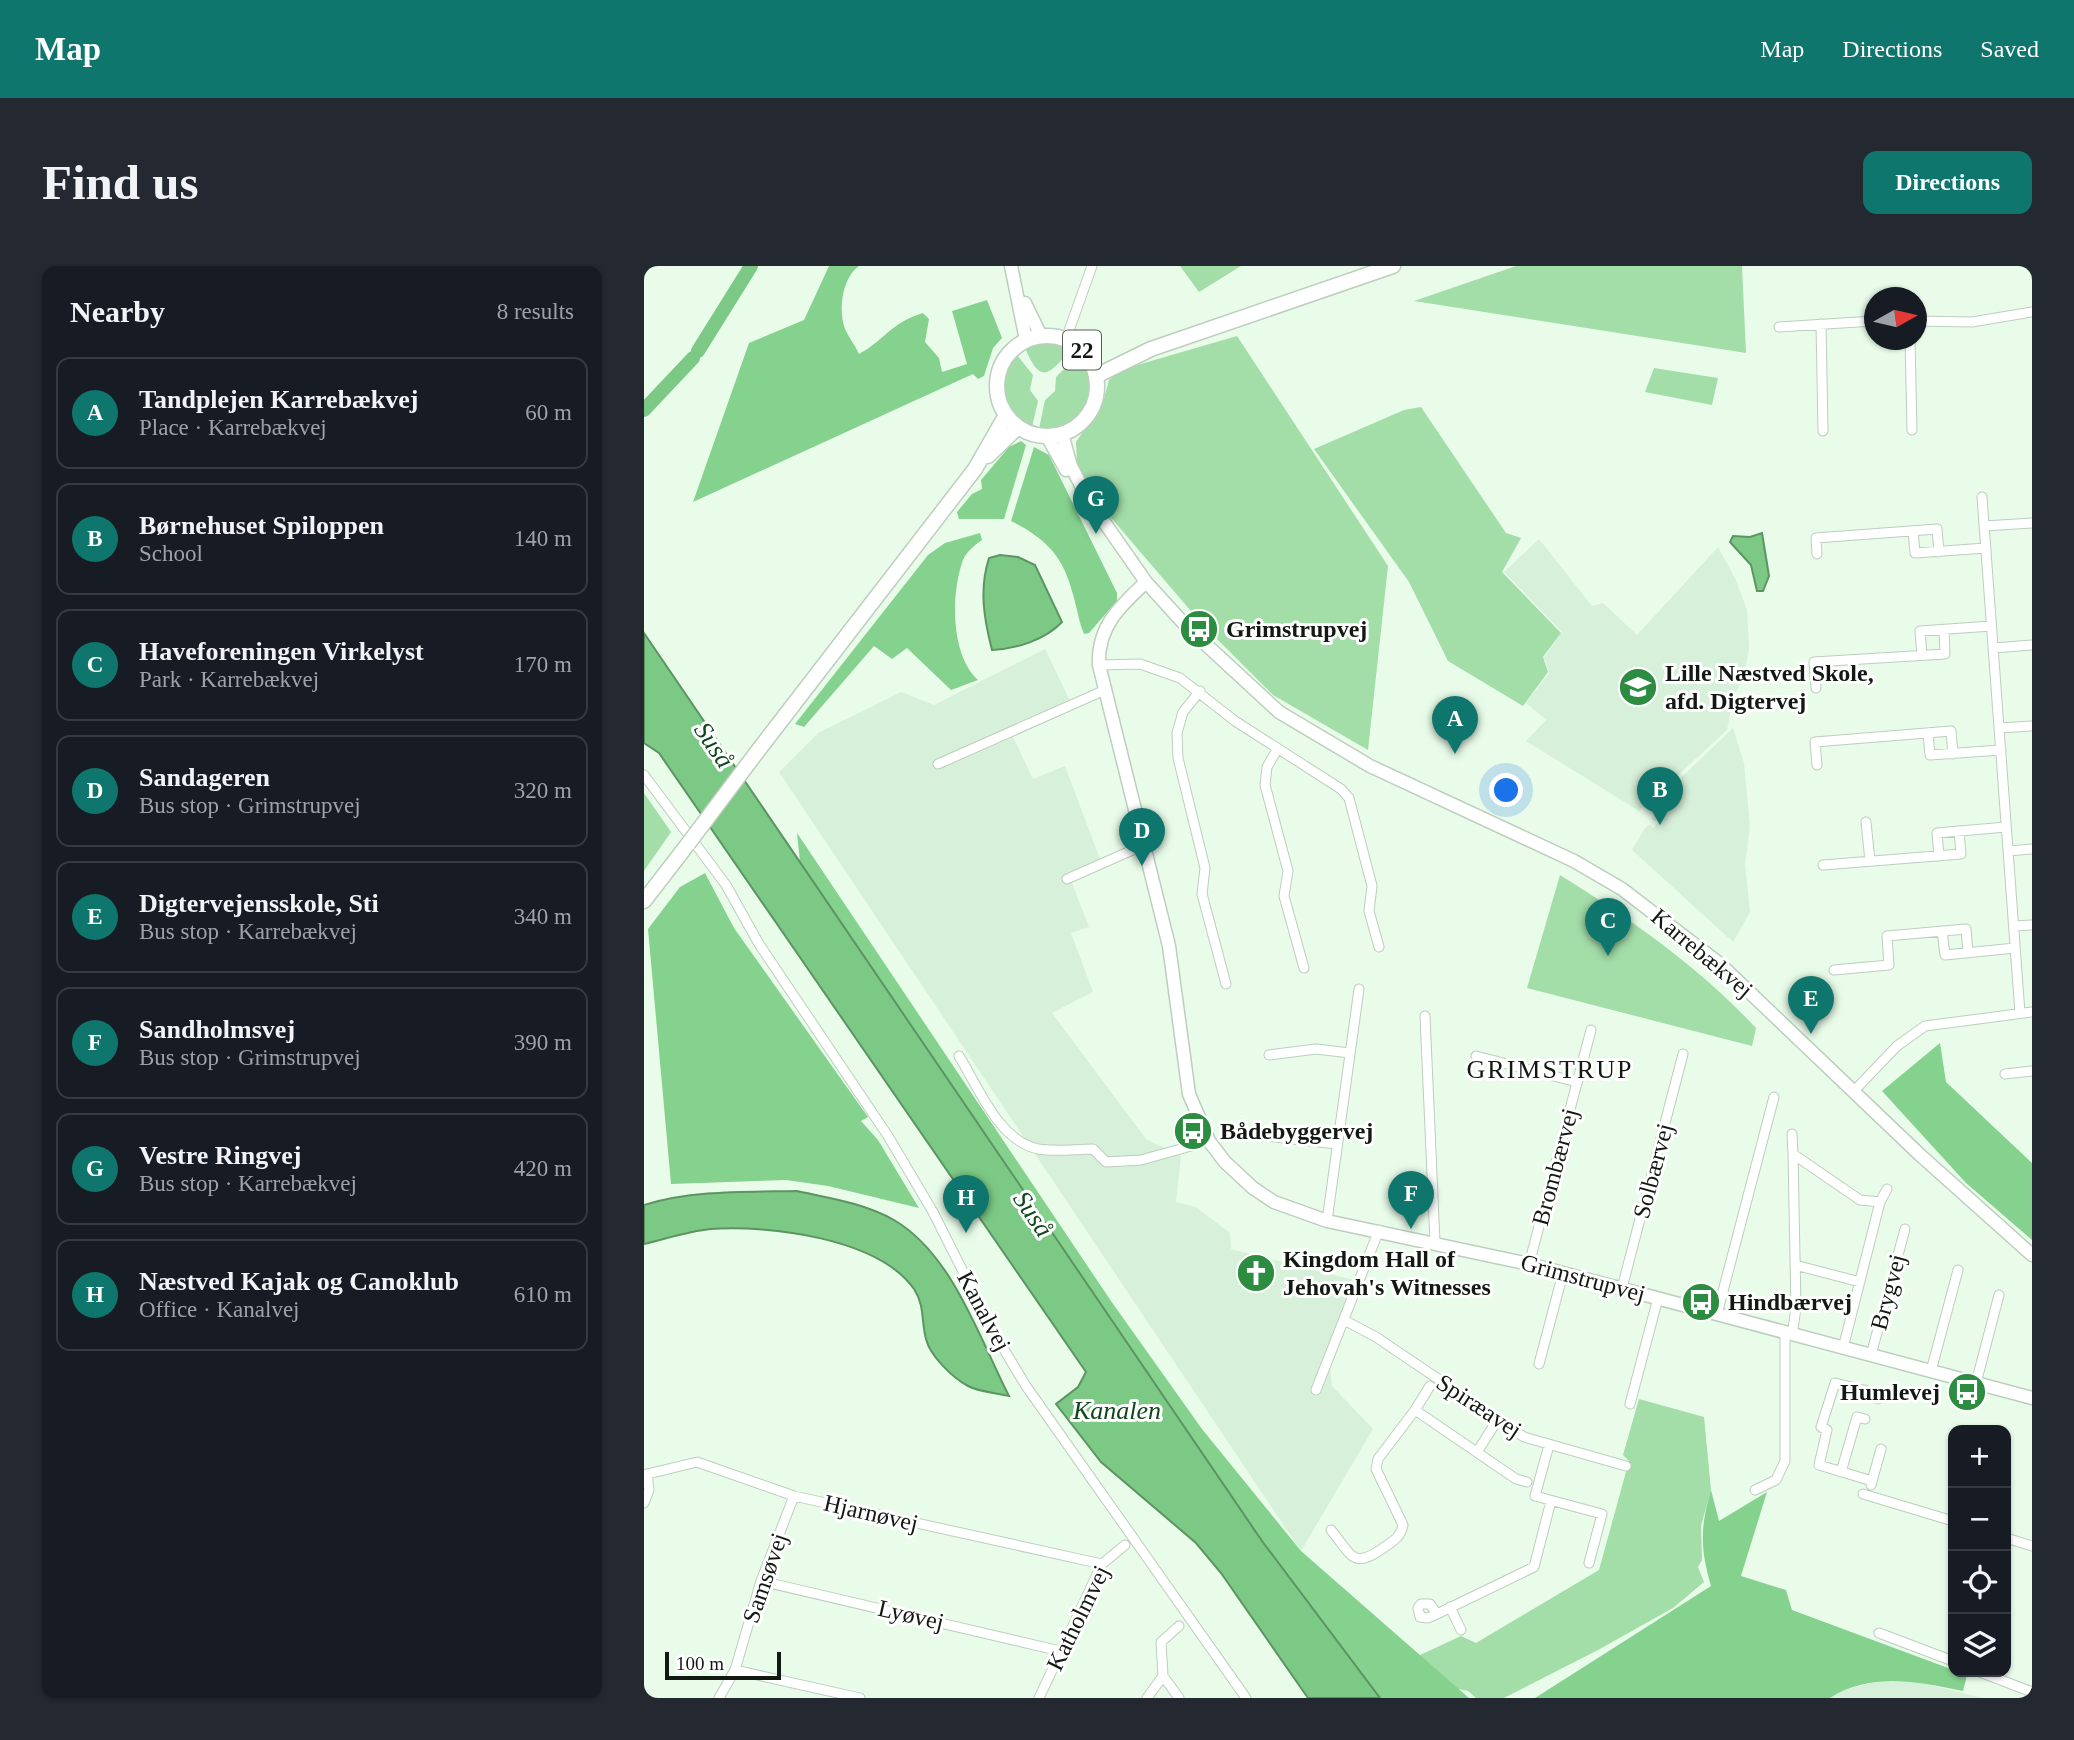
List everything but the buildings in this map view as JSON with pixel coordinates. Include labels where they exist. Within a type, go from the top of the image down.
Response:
[{"type":"main road","name":"22","points":[[1096,376],[1151,349],[1393,266]]},
{"type":"main road","name":"22","points":[[1026,340],[1041,336],[1066,339],[1080,348],[1091,361],[1096,376],[1096,397],[1087,416],[1054,435]]},
{"type":"main road","points":[[1026,340],[1008,354],[998,373],[997,395],[1006,415],[1018,427],[1054,435]]},
{"type":"main road","name":"22","points":[[1091,361],[1151,349]]},
{"type":"main road","points":[[975,470],[1006,415]]},
{"type":"main road","points":[[644,901],[975,470],[1018,427]]},
{"type":"street","points":[[1011,266],[1026,340]]},
{"type":"street","points":[[1066,339],[1091,266]]},
{"type":"street","points":[[1016,283],[1041,336]]},
{"type":"street","points":[[1927,321],[1972,322],[2032,314]]},
{"type":"street","points":[[1779,327],[1864,322]]},
{"type":"street","points":[[1821,324],[1823,431]]},
{"type":"street","points":[[1910,350],[1912,430]]},
{"type":"street","name":"Karrebækvej","points":[[1054,435],[1100,530],[1178,629],[1217,665],[1279,712],[1370,766],[1574,861],[1622,889],[1720,964],[1853,1092],[2032,1255]]},
{"type":"street","points":[[1982,497],[2020,1013]]},
{"type":"street","points":[[1984,526],[2032,524]]},
{"type":"street","points":[[1817,554],[1816,538],[1937,529],[1939,552]]},
{"type":"street","points":[[1913,531],[1915,554],[1986,548]]},
{"type":"street","name":"Karrebækvej","points":[[1143,585],[1279,712]]},
{"type":"street","name":"Grimstrupvej","points":[[1143,585],[1117,610],[1102,634],[1098,648],[1099,665],[1169,946],[1189,1094],[1209,1140],[1225,1162],[1253,1188],[1274,1202],[1327,1221],[1436,1242],[1529,1264],[2032,1398]]},
{"type":"street","points":[[1922,655],[1920,631],[1991,626]]},
{"type":"street","points":[[1816,688],[1814,662],[1945,653],[1944,629]]},
{"type":"street","points":[[1993,648],[2032,645]]},
{"type":"street","points":[[1099,665],[1140,664],[1161,669],[1200,691],[1277,750],[1341,789],[1349,799],[1372,886],[1369,911],[1379,947]]},
{"type":"street","points":[[938,764],[1105,690]]},
{"type":"street","points":[[1200,691],[1183,712],[1177,733],[1178,758],[1205,868],[1202,894],[1226,984]]},
{"type":"street","points":[[1999,728],[2032,726]]},
{"type":"street","points":[[1817,765],[1815,742],[1951,731],[1953,754]]},
{"type":"street","points":[[1928,733],[1930,755],[2001,750]]},
{"type":"street","points":[[1277,750],[1267,767],[1265,785],[1288,871],[1284,896],[1304,968]]},
{"type":"street","name":"Kanalvej","points":[[644,775],[726,885],[759,944],[882,1126],[933,1212],[994,1333],[1026,1387],[1246,1698]]},
{"type":"street","points":[[1866,821],[1870,861]]},
{"type":"street","points":[[1939,856],[1937,833],[2006,827]]},
{"type":"street","points":[[1823,865],[1961,854],[1959,831]]},
{"type":"street","points":[[1067,879],[1144,845]]},
{"type":"street","points":[[2008,851],[2032,849]]},
{"type":"street","points":[[2014,926],[2032,925]]},
{"type":"street","points":[[1834,970],[1889,965],[1887,936],[1966,929],[1968,953]]},
{"type":"street","points":[[1942,931],[1945,955],[2015,948]]},
{"type":"street","points":[[1327,1221],[1359,989]]},
{"type":"street","points":[[1853,1092],[1897,1046],[1925,1026],[2032,1012]]},
{"type":"street","points":[[1425,1016],[1436,1242]]},
{"type":"street","name":"Brombærvej","points":[[1529,1264],[1591,1030]]},
{"type":"street","points":[[1269,1055],[1316,1049],[1350,1052]]},
{"type":"street","name":"Solbærvej","points":[[1622,1288],[1683,1054]]},
{"type":"street","points":[[959,1056],[1005,1129],[1021,1143],[1041,1149],[1093,1149],[1106,1162],[1141,1160],[1209,1140]]},
{"type":"street","points":[[1476,1056],[1577,1082]]},
{"type":"street","points":[[2005,1074],[2032,1071]]},
{"type":"street","points":[[1717,1314],[1774,1097]]},
{"type":"street","points":[[1250,1134],[1337,1144]]},
{"type":"street","points":[[1755,1490],[1776,1480],[1785,1461],[1789,1334],[1796,1308],[1792,1134]]},
{"type":"street","points":[[1793,1154],[1860,1200],[1880,1202]]},
{"type":"street","points":[[1843,1348],[1880,1202],[1887,1189]]},
{"type":"street","name":"Brygvej","points":[[1871,1355],[1905,1229]]},
{"type":"street","points":[[1316,1390],[1379,1230]]},
{"type":"street","points":[[1795,1265],[1860,1282]]},
{"type":"street","points":[[1931,1371],[1958,1269]]},
{"type":"street","points":[[1539,1364],[1563,1273]]},
{"type":"street","points":[[1976,1383],[1999,1295]]},
{"type":"street","points":[[1630,1404],[1658,1298]]},
{"type":"street","name":"Spiræavej","points":[[1344,1320],[1376,1337],[1524,1437],[1626,1466]]},
{"type":"street","points":[[1872,1481],[1819,1465],[1827,1430],[1821,1427],[1835,1383],[1880,1394],[1878,1399]]},
{"type":"street","points":[[1331,1530],[1354,1557],[1361,1560],[1368,1559],[1401,1532],[1403,1525],[1376,1469],[1378,1459],[1430,1386]]},
{"type":"street","points":[[1415,1410],[1516,1479],[1527,1482]]},
{"type":"street","points":[[1841,1472],[1857,1417],[1865,1419]]},
{"type":"street","points":[[1477,1452],[1498,1419]]},
{"type":"street","points":[[1549,1445],[1535,1496],[1602,1514],[1589,1563]]},
{"type":"street","points":[[1881,1450],[1865,1495],[1948,1520]]},
{"type":"street","name":"Hjarnøvej","points":[[646,1475],[697,1462],[794,1496],[1101,1564]]},
{"type":"street","points":[[644,1503],[649,1490],[646,1475]]},
{"type":"street","name":"Samsøvej","points":[[719,1698],[735,1670],[761,1581],[794,1496]]},
{"type":"street","points":[[1437,1614],[1534,1567],[1551,1500]]},
{"type":"street","points":[[2011,1540],[2032,1546]]},
{"type":"street","name":"Katholmvej","points":[[1039,1698],[1101,1564],[1125,1545]]},
{"type":"street","name":"Lyøvej","points":[[761,1581],[1060,1651]]},
{"type":"street","points":[[1450,1607],[1461,1630]]},
{"type":"street","points":[[1179,1626],[1161,1642],[1163,1676],[1179,1698]]},
{"type":"street","points":[[1879,1633],[1948,1659]]},
{"type":"street","points":[[735,1670],[860,1698]]},
{"type":"street","points":[[1147,1698],[1163,1676]]},
{"type":"street","points":[[1993,1677],[2032,1692]]},
{"type":"shaded area","points":[[829,266],[859,266],[845,286],[842,313],[845,329],[859,354],[895,327],[923,313],[929,319],[925,342],[939,358],[942,372],[967,364],[952,311],[987,300],[1002,338],[993,348],[984,376],[978,379],[973,374],[693,502],[749,343],[804,320]]},
{"type":"shaded area","points":[[1180,266],[1241,266],[1199,292]]},
{"type":"shaded area","points":[[1516,266],[1742,266],[1746,353],[1414,301]]},
{"type":"shaded area","points":[[1237,336],[1388,566],[1368,750],[1273,695],[1202,624],[1095,499],[1077,462],[1076,442],[1103,402],[1109,380],[1120,370]]},
{"type":"shaded area","points":[[1049,342],[1073,350],[1052,369],[1042,372],[1031,361],[1025,348]]},
{"type":"shaded area","points":[[1017,355],[1033,375],[1030,390],[1038,401],[1032,427],[1014,413],[1005,395],[1006,374]]},
{"type":"shaded area","points":[[1077,356],[1088,367],[1092,379],[1092,391],[1087,404],[1067,423],[1054,428],[1039,429],[1045,400],[1055,391],[1056,377]]},
{"type":"shaded area","points":[[1654,368],[1718,378],[1712,405],[1645,392]]},
{"type":"shaded area","points":[[1421,407],[1506,533],[1521,538],[1502,572],[1561,633],[1543,657],[1548,672],[1523,706],[1448,661],[1409,582],[1314,449],[1404,410]]},
{"type":"shaded area","points":[[1021,441],[1026,445],[1004,519],[959,519],[957,512],[972,494],[982,489],[981,480],[1009,447]]},
{"type":"shaded area","points":[[1034,447],[1049,455],[1117,593],[1117,601],[1089,633],[1084,634],[1061,563],[1042,541],[1011,521]]},
{"type":"shaded area","points":[[980,533],[982,540],[968,551],[963,560],[955,606],[955,623],[962,655],[978,680],[951,690],[907,648],[892,659],[874,646],[804,727],[795,724],[928,555],[945,543]]},
{"type":"shaded area","name":"Lille Næstved Skole, afd. Digtervej","points":[[1539,539],[1592,606],[1603,603],[1637,635],[1718,547],[1736,580],[1747,610],[1749,648],[1745,672],[1732,702],[1727,730],[1639,811],[1526,741],[1546,720],[1526,703],[1549,673],[1544,658],[1562,632],[1504,572]]},
{"type":"shaded area","points":[[1045,649],[1074,709],[1013,737],[1033,779],[1065,766],[1100,859],[1068,873],[1089,927],[1071,933],[1093,992],[1052,1013],[1146,1139],[1181,1156],[1176,1202],[1196,1207],[1230,1233],[1231,1249],[1354,1280],[1330,1366],[1332,1386],[1373,1429],[1301,1551],[779,772],[818,733],[901,692],[934,705]]},
{"type":"shaded area","points":[[1733,728],[1744,763],[1750,827],[1745,864],[1750,912],[1733,942],[1632,850],[1645,828],[1649,825],[1654,828],[1658,822],[1652,819],[1660,804],[1658,800]]},
{"type":"shaded area","points":[[644,793],[671,832],[644,871]]},
{"type":"shaded area","points":[[797,833],[1111,1301],[1202,1429],[1301,1551],[1469,1698],[1380,1698],[1262,1541],[800,862]]},
{"type":"shaded area","points":[[705,873],[734,928],[868,1117],[861,1121],[878,1140],[919,1208],[828,1186],[786,1180],[671,1184],[648,929],[680,887]]},
{"type":"shaded area","points":[[1560,875],[1638,927],[1711,984],[1756,1028],[1752,1046],[1527,988]]},
{"type":"shaded area","points":[[1940,1043],[1946,1082],[2032,1163],[2032,1240],[1966,1183],[1882,1091]]},
{"type":"shaded area","points":[[1639,1399],[1704,1417],[1711,1490],[1701,1526],[1702,1560],[1698,1567],[1704,1582],[1673,1608],[1504,1698],[1476,1698],[1468,1691],[1458,1689],[1418,1656],[1461,1636],[1476,1643],[1599,1570],[1629,1461],[1623,1455]]},
{"type":"shaded area","points":[[1711,1490],[1719,1521],[1767,1492],[1741,1576],[1786,1590],[1792,1610],[1948,1668],[1948,1677],[1966,1677],[1963,1691],[1895,1681],[1861,1685],[1830,1698],[1535,1698],[1711,1586],[1703,1538]]},
{"type":"shaded area","points":[[1875,1682],[1918,1682],[1983,1698],[1830,1698],[1841,1691]]},
{"type":"water","points":[[1762,533],[1769,576],[1763,591],[1757,591],[1751,565],[1730,542],[1733,536],[1750,537]]},
{"type":"water","points":[[1000,555],[1018,557],[1035,565],[1062,622],[1047,634],[1030,642],[992,650],[985,615],[984,581],[989,558]]},
{"type":"water","name":"Kanalen","points":[[644,633],[1262,1541],[1380,1698],[1308,1698],[1221,1573],[1196,1543],[1101,1462],[1056,1404],[1078,1387],[1086,1372],[659,753],[644,743]]},
{"type":"water","points":[[797,1191],[871,1209],[894,1220],[914,1235],[948,1275],[975,1323],[1009,1396],[972,1388],[949,1372],[928,1346],[920,1301],[914,1289],[897,1272],[875,1258],[849,1247],[821,1238],[791,1233],[735,1228],[703,1230],[644,1244],[644,1205],[700,1194]]},
{"type":"waterway","points":[[698,351],[751,266]]},
{"type":"waterway","points":[[644,410],[693,358]]},
{"type":"place","name":"Vestre Ringvej","points":[[1096,534]]},
{"type":"place","name":"Grimstrupvej","points":[[1199,629]]},
{"type":"place","name":"Lille Næstved Skole, afd. Digtervej","points":[[1638,687]]},
{"type":"place","name":"Tandplejen Karrebækvej","points":[[1455,754]]},
{"type":"place","name":"Børnehuset Spiloppen","points":[[1660,825]]},
{"type":"place","name":"Sandageren","points":[[1142,866]]},
{"type":"place","name":"Haveforeningen Virkelyst","points":[[1608,956]]},
{"type":"place","name":"Digtervejensskole, Sti","points":[[1811,1034]]},
{"type":"place","name":"Bådebyggervej","points":[[1193,1131]]},
{"type":"place","name":"Sandholmsvej","points":[[1411,1229]]},
{"type":"place","name":"Næstved Kajak og Canoklub","points":[[966,1233]]},
{"type":"place","name":"Kingdom Hall of Jehovah's Witnesses","points":[[1256,1273]]},
{"type":"place","name":"Hindbærvej","points":[[1701,1302]]},
{"type":"place","name":"Humlevej","points":[[1967,1392]]},
{"type":"district","name":"GRIMSTRUP","points":[[1550,1069]]},
{"type":"water label","name":"Suså","points":[[714,745]]},
{"type":"water label","name":"Suså","points":[[1033,1214]]}]
